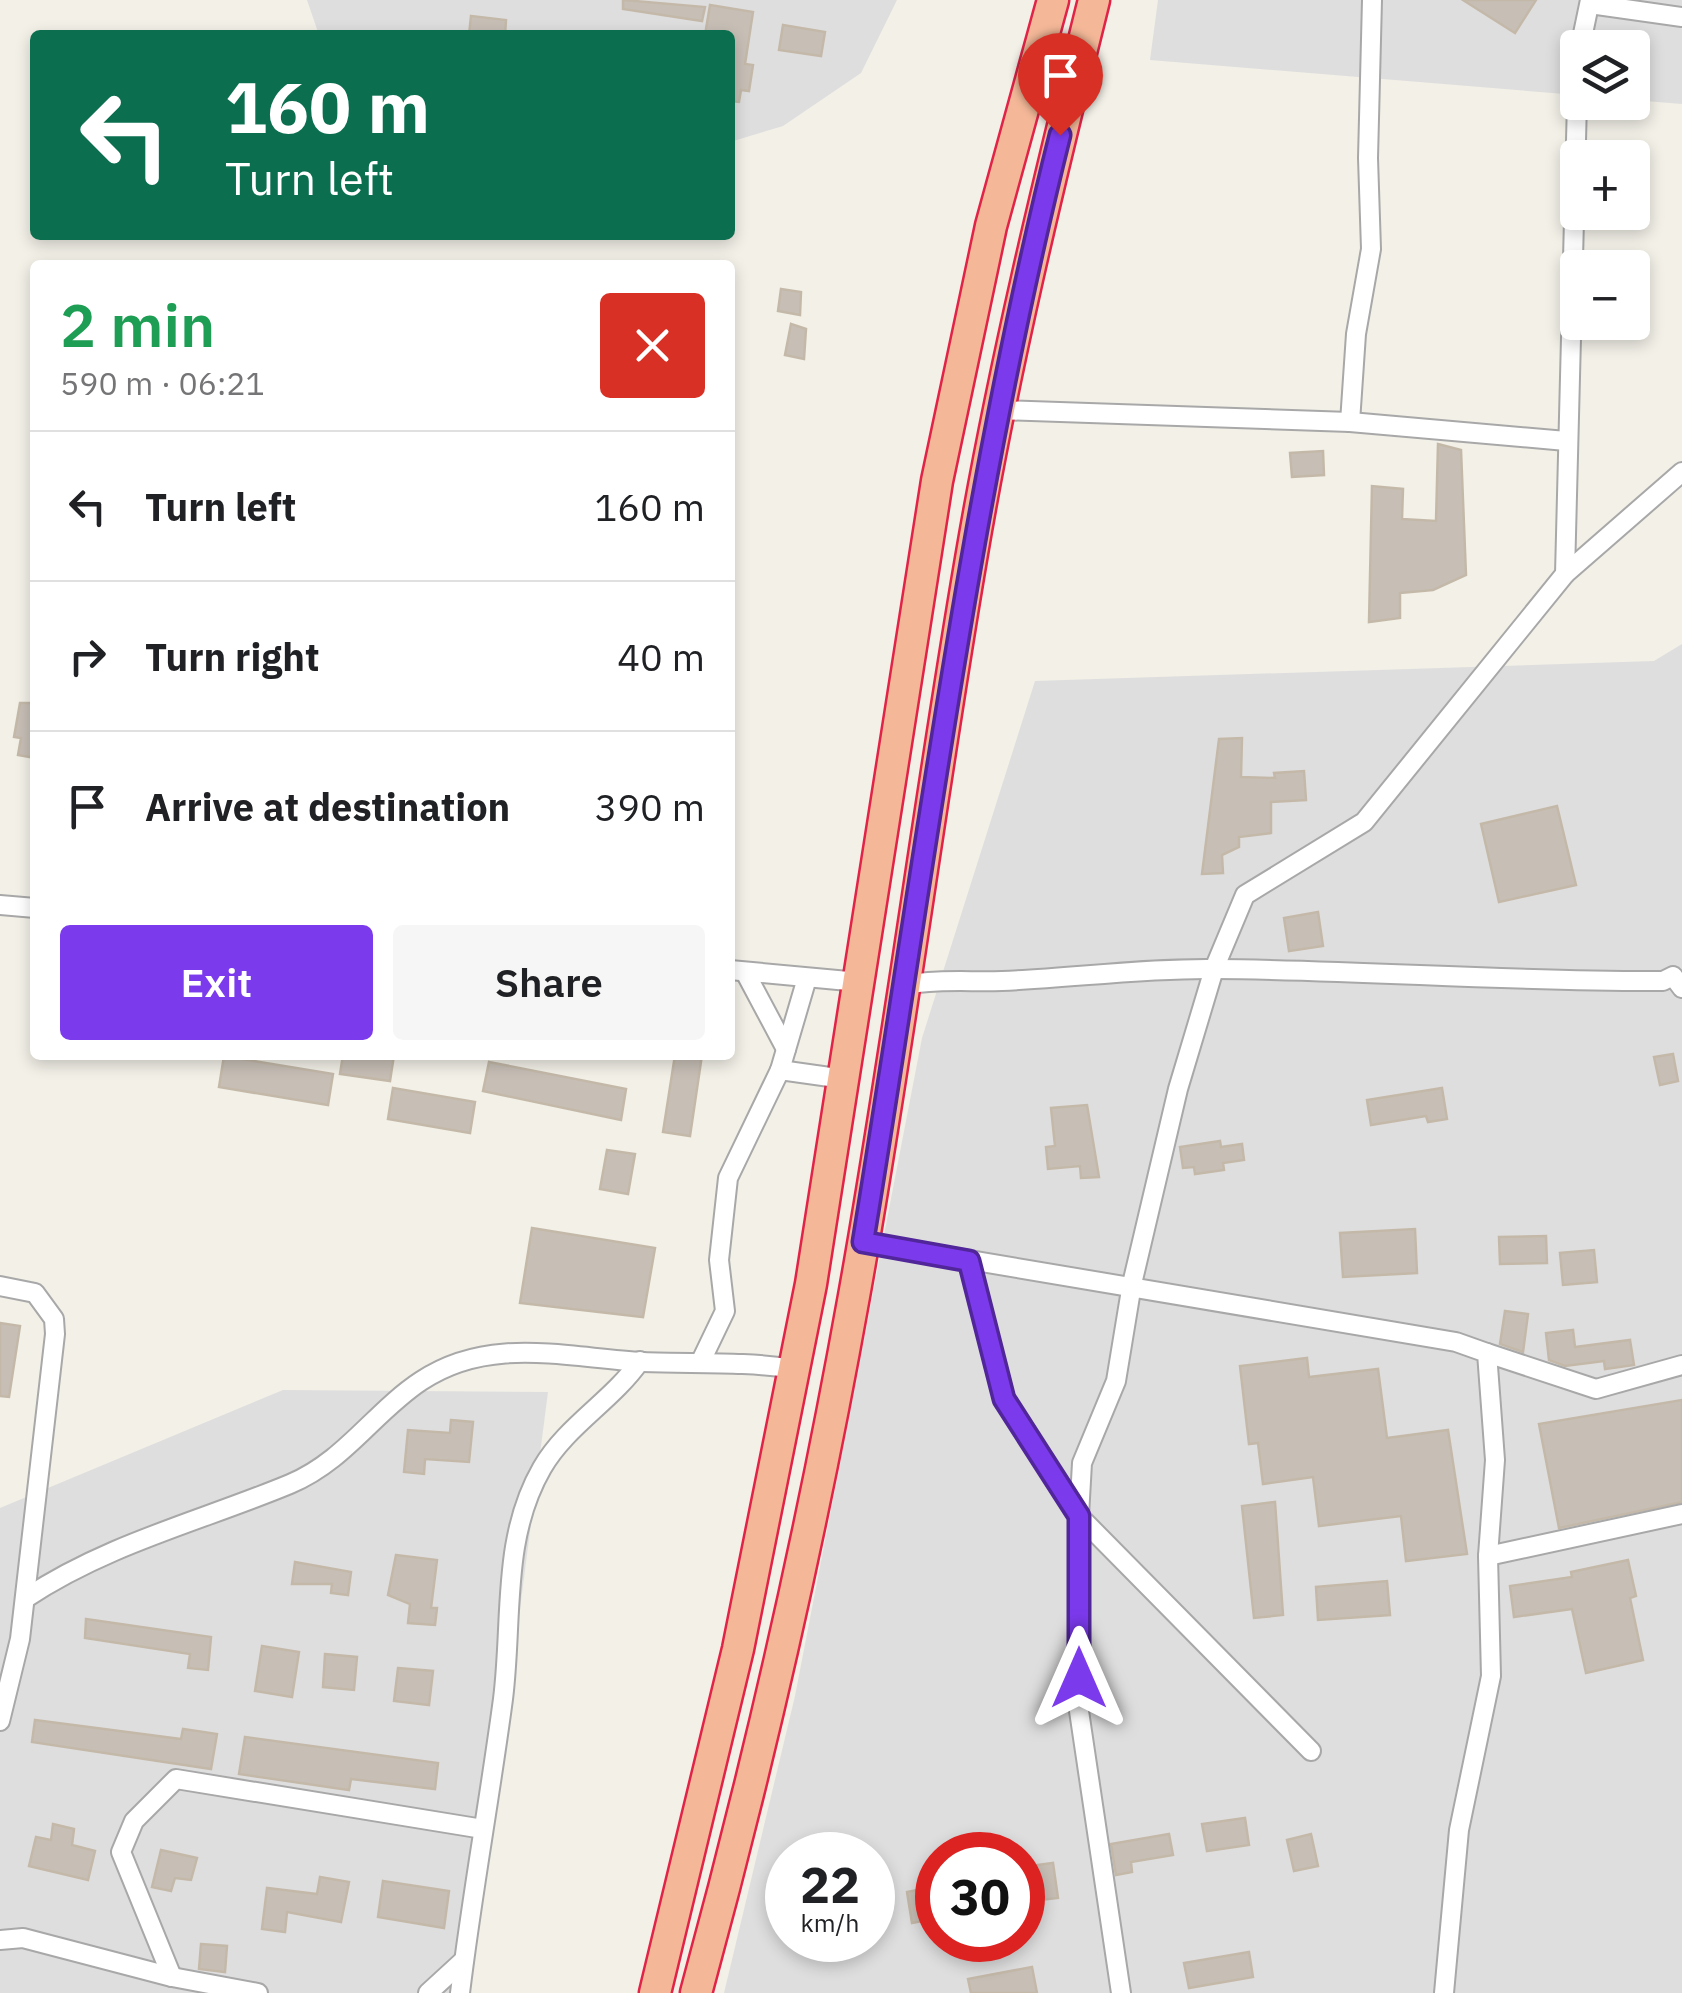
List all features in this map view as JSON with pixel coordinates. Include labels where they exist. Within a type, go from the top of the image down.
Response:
[{"type":"highway","points":[[655,1993],[738,1649],[795,1370],[937,481],[991,226],[1052,0]]},
{"type":"highway","points":[[696,1993],[782,1659],[863,1242],[998,410],[1035,236],[1094,0]]},
{"type":"highway","points":[[937,481],[984,489]]},
{"type":"highway","points":[[843,1086],[886,1098]]},
{"type":"street","points":[[1350,422],[1356,334],[1371,249],[1368,158],[1372,0]]},
{"type":"street","points":[[1584,30],[1590,2],[1682,17]]},
{"type":"street","points":[[1565,574],[1576,120]]},
{"type":"street","points":[[998,410],[1350,422],[1566,441]]},
{"type":"street","points":[[1121,1993],[1079,1711],[1082,1463],[1116,1381],[1132,1289],[1178,1089],[1214,968],[1245,895],[1364,822],[1565,574],[1682,472]]},
{"type":"street","points":[[0,905],[30,908]]},
{"type":"street","points":[[904,985],[933,980],[1002,981],[1082,972],[1214,968],[1567,982],[1663,981],[1673,976],[1682,988]]},
{"type":"street","points":[[738,971],[859,982]]},
{"type":"street","points":[[738,971],[786,1049]]},
{"type":"street","points":[[701,1361],[725,1310],[719,1260],[728,1178],[780,1070],[807,978]]},
{"type":"street","points":[[780,1070],[843,1086]]},
{"type":"street","points":[[863,1242],[1456,1342],[1596,1389],[1682,1365]]},
{"type":"street","points":[[969,1261],[1004,1399],[1079,1516],[1311,1752]]},
{"type":"street","points":[[0,1286],[35,1293],[54,1320],[26,1598],[0,1720]]},
{"type":"street","points":[[26,1598],[125,1545],[292,1483],[324,1466],[420,1381],[443,1369],[516,1351],[795,1370]]},
{"type":"street","points":[[1444,1993],[1459,1830],[1491,1676],[1488,1556],[1495,1460],[1487,1353]]},
{"type":"street","points":[[460,1993],[504,1694],[514,1545],[523,1510],[558,1446],[626,1381],[640,1362]]},
{"type":"street","points":[[1488,1556],[1682,1514]]},
{"type":"street","points":[[172,1977],[121,1852],[134,1821],[176,1778],[484,1829]]},
{"type":"street","points":[[0,1940],[23,1938],[172,1977],[258,1993]]},
{"type":"street","points":[[428,1993],[464,1960]]},
{"type":"street","points":[[153,1993],[172,1977]]},
{"type":"shaded area","points":[[307,0],[897,0],[861,73],[783,126],[735,140],[735,30],[317,30]]},
{"type":"shaded area","points":[[1158,0],[1682,0],[1682,104],[1650,101],[1650,30],[1560,30],[1560,94],[1150,60]]},
{"type":"shaded area","points":[[1682,644],[1682,1993],[724,1993],[795,1696],[922,1038],[1035,681],[1654,661]]},
{"type":"shaded area","points":[[283,1390],[548,1392],[494,1810],[454,1993],[0,1993],[0,1508]]},
{"type":"building","points":[[623,0],[705,7],[702,21],[623,9]]},
{"type":"building","points":[[1463,0],[1536,0],[1515,33]]},
{"type":"building","points":[[710,5],[753,12],[745,64],[753,65],[749,91],[741,90],[739,102],[735,102],[735,30],[706,30]]},
{"type":"building","points":[[471,16],[506,20],[505,30],[470,30]]},
{"type":"building","points":[[783,25],[825,32],[821,56],[779,50]]},
{"type":"building","points":[[781,289],[801,292],[800,315],[778,311]]},
{"type":"building","points":[[791,324],[806,329],[804,359],[785,355]]},
{"type":"building","points":[[1438,444],[1461,450],[1466,575],[1433,590],[1400,593],[1400,618],[1369,622],[1372,486],[1403,489],[1402,519],[1436,521]]},
{"type":"building","points":[[1323,451],[1324,475],[1292,477],[1290,453]]},
{"type":"building","points":[[20,703],[30,703],[30,757],[18,755],[21,738],[14,737]]},
{"type":"building","points":[[1242,738],[1241,777],[1275,778],[1274,773],[1304,771],[1306,800],[1271,802],[1271,833],[1239,837],[1239,847],[1222,855],[1223,873],[1202,874],[1219,739]]},
{"type":"building","points":[[1557,806],[1576,885],[1499,902],[1481,824]]},
{"type":"building","points":[[1318,912],[1323,946],[1289,951],[1284,918]]},
{"type":"building","points":[[1673,1054],[1678,1081],[1660,1085],[1654,1057]]},
{"type":"building","points":[[223,1060],[248,1060],[333,1074],[328,1105],[219,1087]]},
{"type":"building","points":[[342,1060],[393,1060],[390,1081],[340,1074]]},
{"type":"building","points":[[674,1060],[701,1060],[690,1136],[663,1132]]},
{"type":"building","points":[[489,1062],[626,1089],[621,1120],[483,1091]]},
{"type":"building","points":[[393,1088],[475,1102],[470,1133],[388,1119]]},
{"type":"building","points":[[1442,1088],[1447,1119],[1428,1122],[1426,1116],[1371,1125],[1367,1100]]},
{"type":"building","points":[[1087,1105],[1099,1177],[1081,1178],[1080,1166],[1048,1169],[1046,1147],[1055,1146],[1051,1108]]},
{"type":"building","points":[[1220,1141],[1221,1147],[1242,1144],[1244,1160],[1223,1163],[1224,1170],[1195,1174],[1194,1167],[1183,1168],[1180,1147]]},
{"type":"building","points":[[607,1150],[635,1154],[628,1194],[600,1189]]},
{"type":"building","points":[[532,1228],[655,1248],[643,1317],[520,1303]]},
{"type":"building","points":[[1415,1229],[1417,1273],[1343,1277],[1340,1233]]},
{"type":"building","points":[[1546,1236],[1547,1263],[1500,1264],[1499,1237]]},
{"type":"building","points":[[1594,1250],[1597,1282],[1563,1285],[1560,1253]]},
{"type":"building","points":[[1505,1311],[1528,1314],[1523,1352],[1500,1344]]},
{"type":"building","points":[[0,1323],[20,1326],[9,1397],[0,1396]]},
{"type":"building","points":[[1573,1330],[1575,1347],[1630,1340],[1634,1365],[1605,1369],[1604,1361],[1565,1366],[1549,1360],[1546,1333]]},
{"type":"building","points":[[1307,1358],[1309,1377],[1378,1369],[1387,1438],[1448,1430],[1467,1554],[1406,1561],[1401,1516],[1319,1526],[1313,1477],[1263,1484],[1258,1443],[1249,1444],[1240,1366]]},
{"type":"building","points":[[1682,1400],[1682,1502],[1559,1528],[1539,1424]]},
{"type":"building","points":[[451,1420],[473,1422],[469,1462],[425,1459],[424,1474],[404,1472],[408,1430],[450,1433]]},
{"type":"building","points":[[1275,1502],[1283,1615],[1254,1618],[1242,1506]]},
{"type":"building","points":[[396,1555],[437,1560],[431,1608],[437,1608],[435,1625],[408,1623],[410,1604],[388,1595]]},
{"type":"building","points":[[1628,1560],[1636,1596],[1630,1598],[1643,1660],[1586,1673],[1572,1609],[1514,1617],[1510,1586],[1572,1577],[1571,1572]]},
{"type":"building","points":[[295,1562],[351,1572],[348,1595],[331,1593],[332,1584],[292,1584]]},
{"type":"building","points":[[1387,1581],[1390,1615],[1318,1620],[1316,1587]]},
{"type":"building","points":[[86,1619],[211,1637],[208,1670],[188,1668],[190,1654],[85,1638]]},
{"type":"building","points":[[262,1646],[299,1652],[292,1697],[255,1691]]},
{"type":"building","points":[[325,1654],[357,1657],[354,1690],[323,1687]]},
{"type":"building","points":[[398,1668],[433,1671],[429,1705],[394,1701]]},
{"type":"building","points":[[35,1720],[181,1739],[183,1729],[217,1734],[211,1769],[32,1742]]},
{"type":"building","points":[[245,1737],[438,1763],[435,1789],[351,1779],[349,1790],[239,1774]]},
{"type":"building","points":[[1245,1818],[1249,1845],[1207,1851],[1202,1824]]},
{"type":"building","points":[[53,1824],[74,1829],[72,1845],[95,1851],[88,1880],[29,1866],[36,1837],[51,1840]]},
{"type":"building","points":[[1169,1834],[1173,1855],[1131,1862],[1132,1872],[1116,1875],[1111,1844]]},
{"type":"building","points":[[1311,1834],[1318,1866],[1294,1871],[1287,1840]]},
{"type":"building","points":[[161,1850],[197,1858],[191,1880],[175,1878],[171,1891],[152,1887]]},
{"type":"building","points":[[1053,1863],[1058,1898],[1045,1899],[1045,1864]]},
{"type":"building","points":[[320,1877],[349,1882],[341,1922],[287,1912],[285,1932],[262,1929],[267,1888],[317,1894]]},
{"type":"building","points":[[383,1881],[449,1891],[444,1928],[378,1917]]},
{"type":"building","points":[[915,1890],[915,1922],[912,1923],[907,1892]]},
{"type":"building","points":[[201,1944],[227,1946],[225,1972],[199,1969]]},
{"type":"building","points":[[1249,1952],[1253,1977],[1189,1988],[1184,1963]]},
{"type":"building","points":[[1032,1967],[1037,1993],[971,1993],[968,1979]]},
{"type":"route","points":[[1060,135],[1007,368],[971,559],[863,1242],[969,1261],[1004,1399],[1079,1516],[1079,1678]]}]
